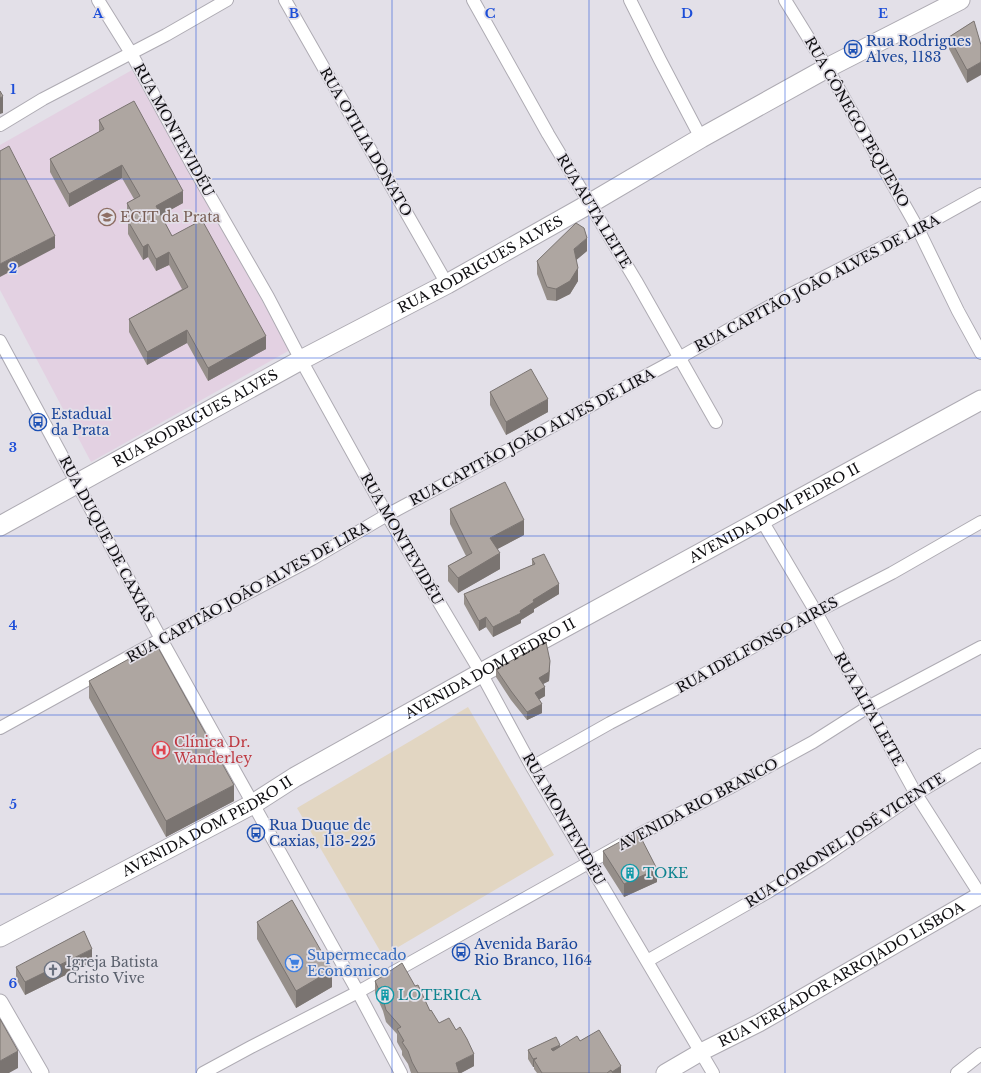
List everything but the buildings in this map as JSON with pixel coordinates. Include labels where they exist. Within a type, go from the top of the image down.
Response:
[{"type":"main road","name":"RUA RODRIGUES ALVES","points":[[0,526],[301,360],[446,284],[589,204],[701,138],[827,68],[956,1]]},
{"type":"main road","name":"AVENIDA DOM PEDRO II","points":[[0,937],[253,804],[294,777],[481,673],[981,400]]},
{"type":"main road","name":"RUA VEREADOR ARROJADO LISBOA","points":[[665,1073],[701,1052],[759,1023],[981,896]]},
{"type":"street","name":"RUA MONTEVIDÉU","points":[[98,0],[131,53],[387,515],[481,673],[532,767],[713,1073]]},
{"type":"street","points":[[0,124],[43,99],[166,35],[227,0]]},
{"type":"street","name":"RUA OTILIA DONATO","points":[[285,0],[446,284]]},
{"type":"street","name":"RUA AUTA LEITE","points":[[473,0],[589,204],[636,281],[716,422]]},
{"type":"street","points":[[630,0],[701,138]]},
{"type":"street","name":"RUA CÔNEGO PEQUENO","points":[[785,0],[827,68],[918,229],[958,311],[981,353]]},
{"type":"street","name":"RUA CAPITÃO JOÃO ALVES DE LIRA","points":[[0,728],[312,558],[387,515],[679,358],[791,294],[918,229],[981,194]]},
{"type":"street","name":"RUA DUQUE DE CAXIAS","points":[[0,341],[161,639],[358,992],[400,1073]]},
{"type":"street","name":"RUA ALTA LEITE","points":[[762,519],[816,612],[916,794],[981,896]]},
{"type":"street","name":"RUA IDELFONSO AIRES","points":[[532,767],[610,723],[697,678],[816,612],[892,573],[981,522]]},
{"type":"street","name":"AVENIDA RIO BRANCO","points":[[203,1073],[358,992],[589,863],[813,742],[868,707],[981,647]]},
{"type":"street","name":"RUA CORONEL JOSÉ VICENTE","points":[[647,961],[821,860],[916,794],[981,755]]},
{"type":"street","points":[[0,1002],[41,1073]]},
{"type":"street","points":[[957,1073],[981,1054]]},
{"type":"shaded area","name":"ECIT da Prata","points":[[132,70],[290,350],[91,462],[0,290],[0,145]]},
{"type":"shaded area","points":[[468,707],[554,855],[383,956],[297,808]]},
{"type":"place","name":"Rua Rodrigues Alves, 1183","points":[[853,49]]},
{"type":"place","name":"ECIT da Prata","points":[[107,217]]},
{"type":"place","name":"Estadual da Prata","points":[[38,422]]},
{"type":"place","name":"Clínica Dr. Wanderley","points":[[161,750]]},
{"type":"place","name":"Rua Duque de Caxias, 113-225","points":[[256,833]]},
{"type":"place","name":"TOKE","points":[[630,873]]},
{"type":"place","name":"Avenida Barão Rio Branco, 1164","points":[[461,952]]},
{"type":"place","name":"Supermecado Econômico","points":[[294,963]]},
{"type":"place","name":"Igreja Batista Cristo Vive","points":[[53,970]]},
{"type":"place","name":"LOTERICA","points":[[385,995]]}]
